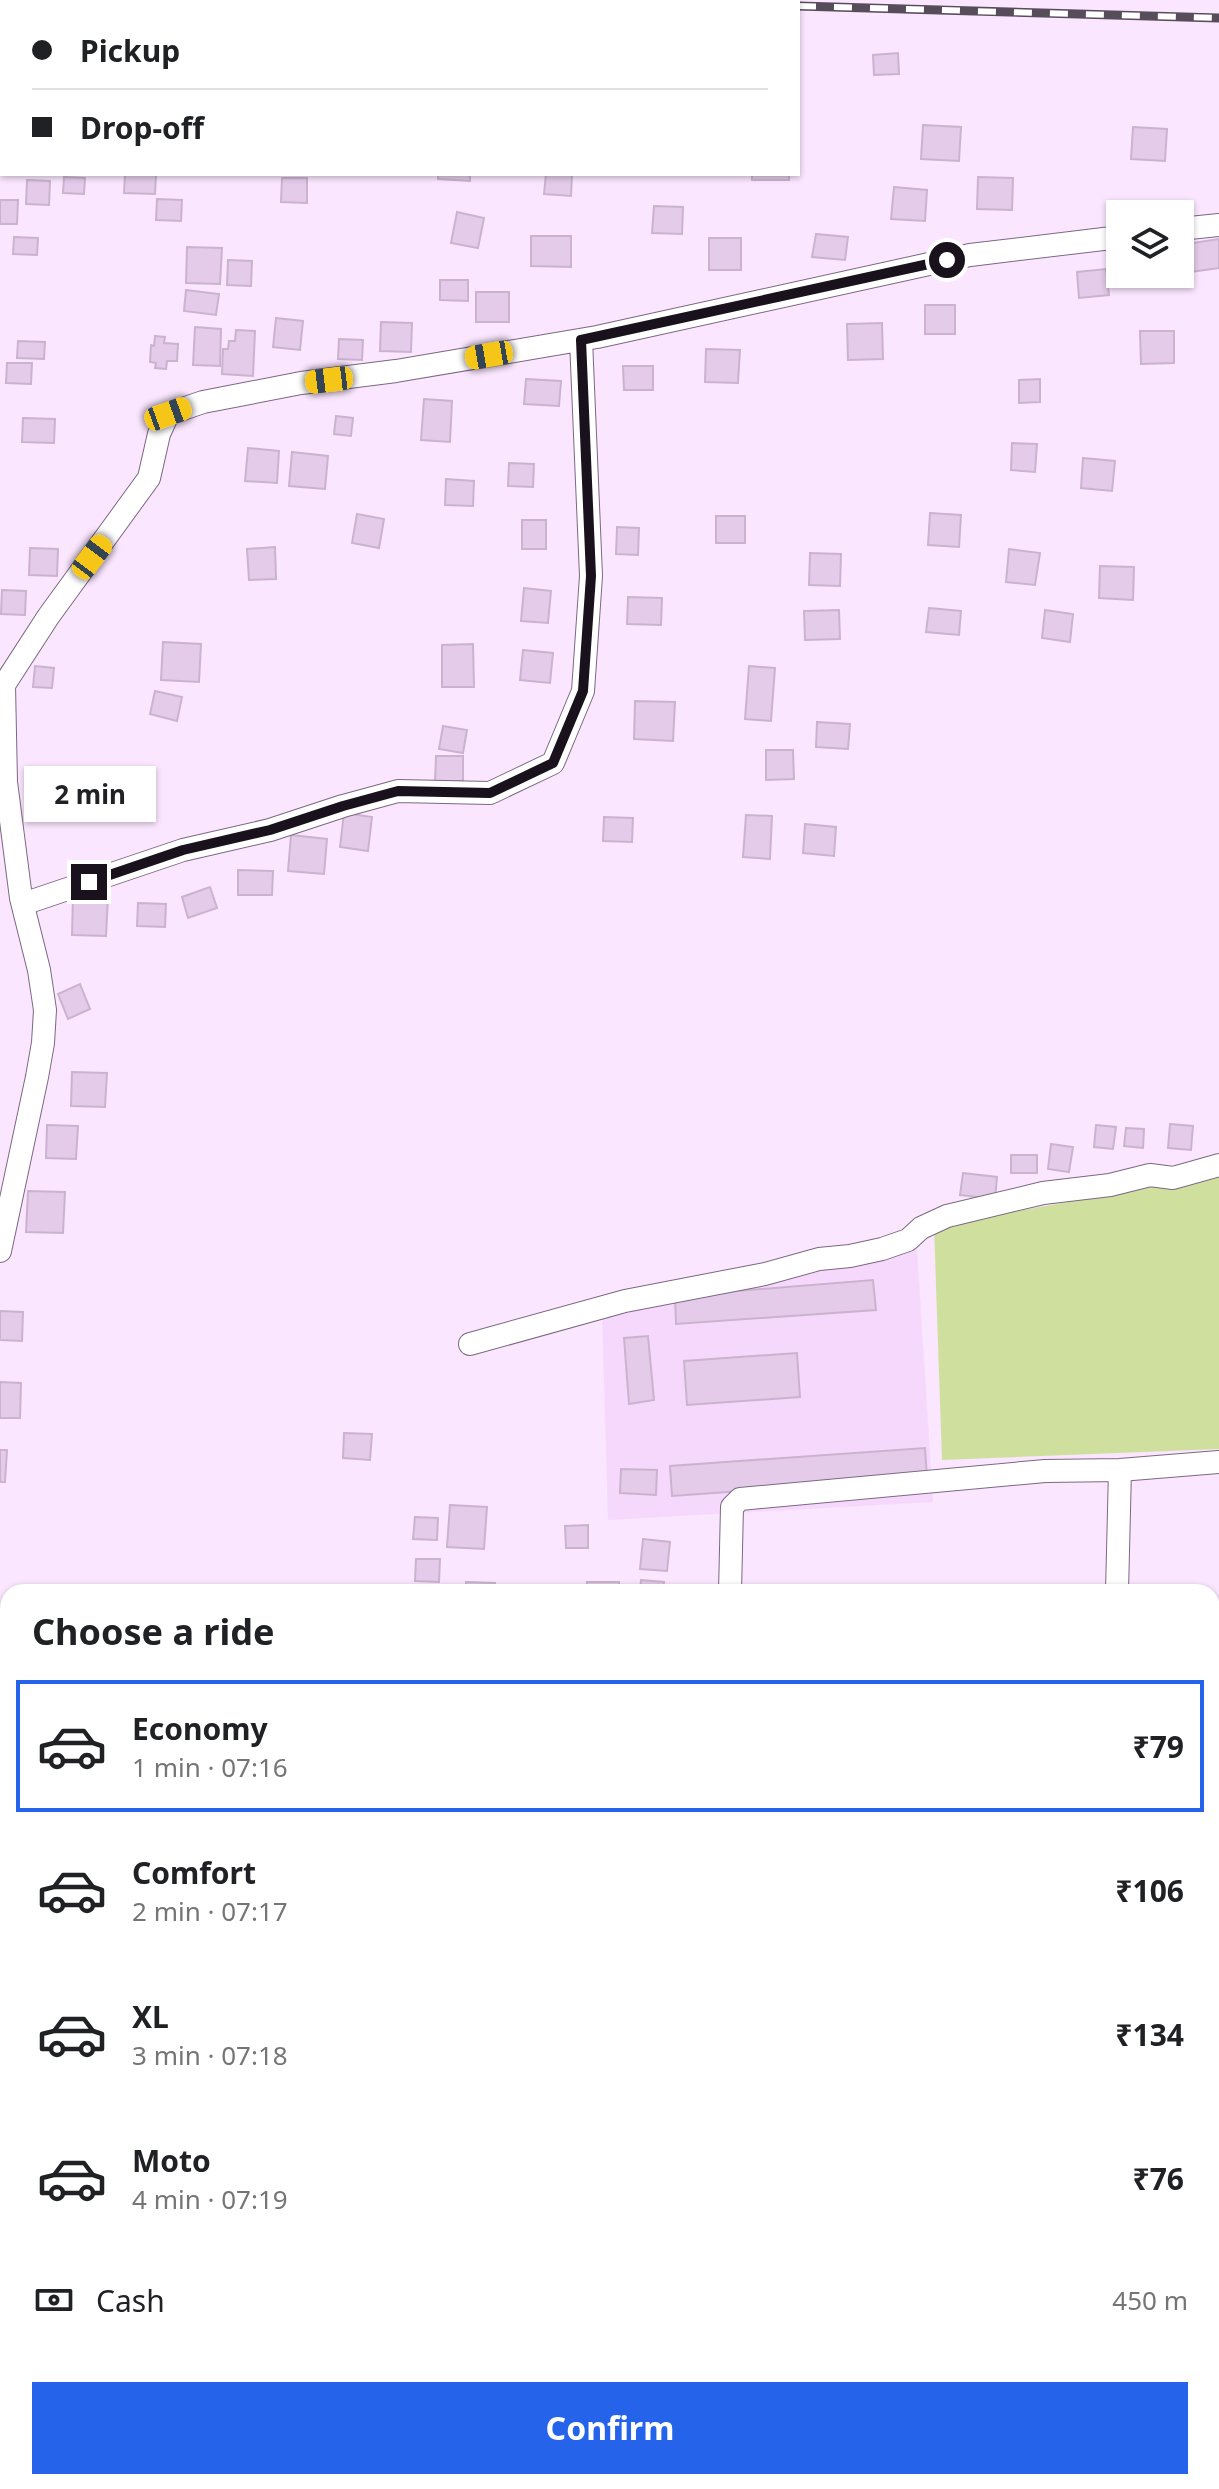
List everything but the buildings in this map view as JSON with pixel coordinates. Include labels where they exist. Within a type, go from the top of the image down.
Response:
[{"type":"street","points":[[1194,228],[1219,225]]},
{"type":"street","points":[[0,1251],[43,1043],[45,1010],[23,904],[6,782],[2,686],[149,478],[159,434],[168,414],[203,402],[301,383],[396,371],[581,340],[970,255],[1106,239]]},
{"type":"street","points":[[23,904],[183,850],[270,830],[398,791],[490,793],[553,763],[583,691],[591,576],[581,340]]},
{"type":"street","points":[[470,1344],[625,1301],[765,1274],[819,1259],[882,1249],[908,1240],[921,1228],[947,1216],[1043,1193],[1110,1185],[1150,1175],[1173,1178],[1219,1165]]},
{"type":"street","points":[[730,1584],[732,1507],[740,1499],[1045,1471],[1120,1470],[1219,1462]]},
{"type":"street","points":[[1117,1584],[1120,1470]]},
{"type":"shaded area","points":[[917,1250],[933,1502],[608,1520],[602,1310]]},
{"type":"green space","points":[[1219,1175],[1219,1449],[942,1460],[934,1226]]},
{"type":"railway","points":[[800,6],[1219,18]]},
{"type":"route","points":[[89,882],[183,850],[270,830],[398,791],[490,793],[553,763],[583,691],[591,576],[581,340],[947,260]]}]
